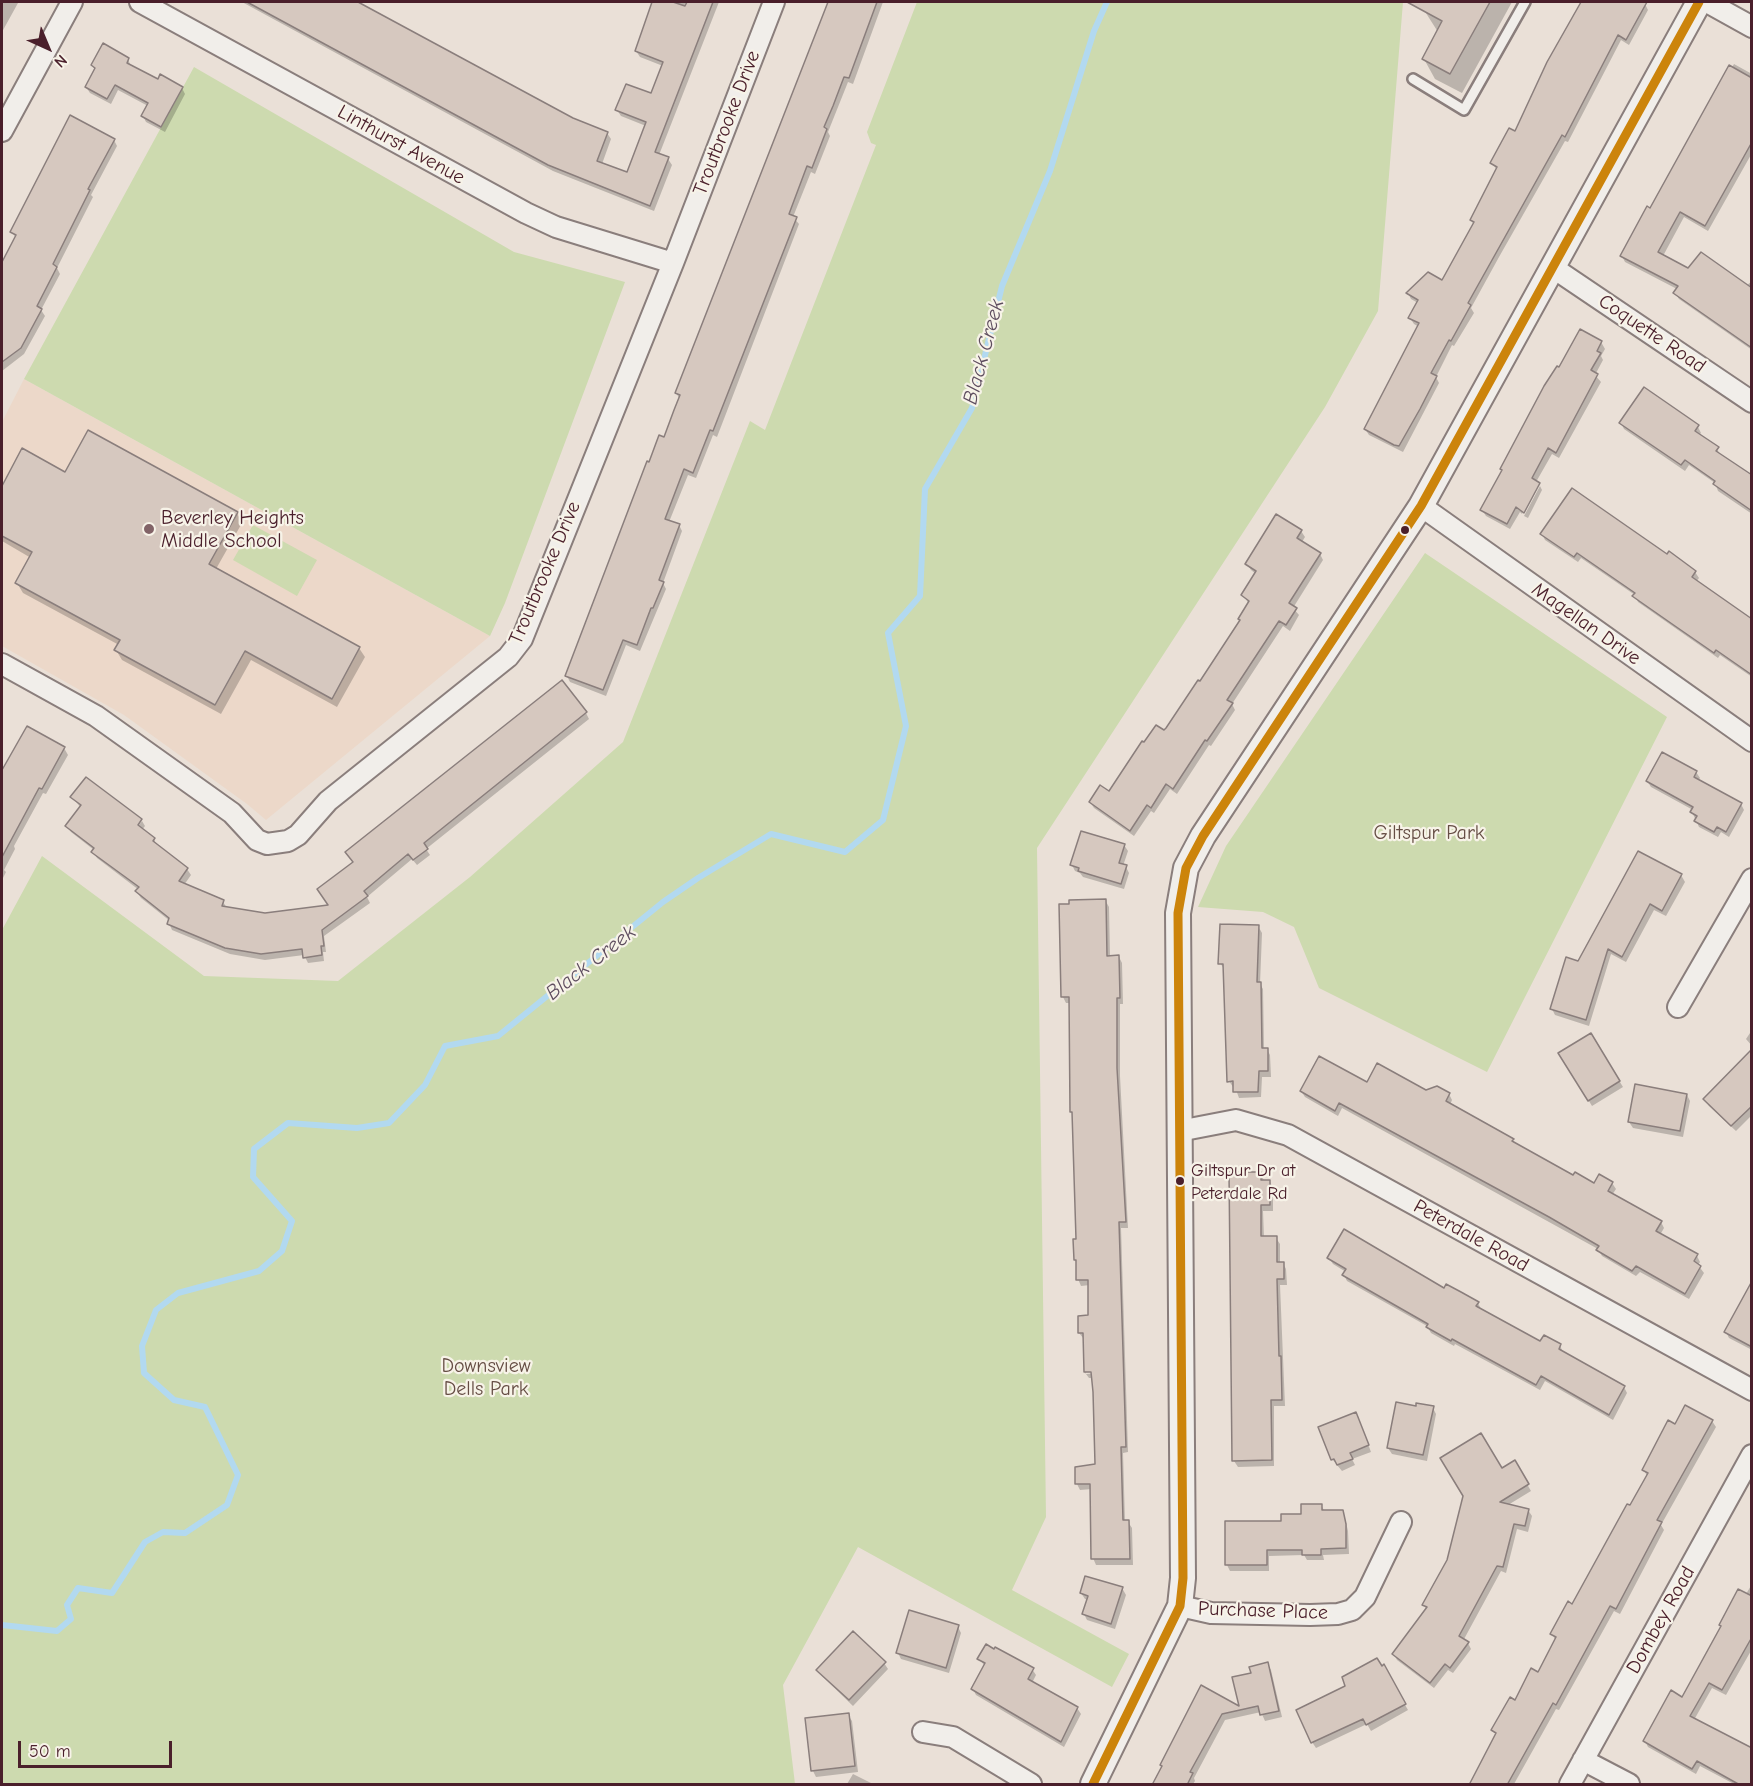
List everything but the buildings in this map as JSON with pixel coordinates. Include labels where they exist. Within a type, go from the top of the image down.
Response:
[{"type":"street","points":[[2,131],[72,2]]},
{"type":"street","name":"Linthurst Avenue","points":[[140,2],[526,213],[556,227],[673,263]]},
{"type":"street","name":"Troutbrooke Drive","points":[[2,664],[96,716],[225,807],[257,840],[267,844],[288,841],[298,835],[328,801],[508,657],[522,639],[673,263],[774,2]]},
{"type":"street","points":[[1093,1785],[1180,1606],[1183,1578],[1178,914],[1186,868],[1203,836],[1421,506],[1699,2]]},
{"type":"street","points":[[1707,2],[1752,27]]},
{"type":"street","name":"Coquette Road","points":[[1552,267],[1752,402]]},
{"type":"street","name":"Magellan Drive","points":[[1421,506],[1752,741]]},
{"type":"street","points":[[1678,1007],[1752,879]]},
{"type":"street","name":"Peterdale Road","points":[[1179,1131],[1236,1120],[1288,1135],[1752,1390]]},
{"type":"street","name":"Dombey Road","points":[[1570,1785],[1752,1455]]},
{"type":"street","name":"Purchase Place","points":[[1180,1606],[1211,1613],[1310,1615],[1338,1614],[1352,1610],[1365,1598],[1401,1522]]},
{"type":"street","points":[[923,1732],[953,1737],[1031,1785]]},
{"type":"street","points":[[1584,1760],[1629,1785]]},
{"type":"lane","points":[[1413,79],[1464,110],[1525,2]]},
{"type":"shaded area","name":"Beverley Heights Middle School","points":[[24,379],[490,636],[266,820],[124,715],[2,646],[2,422]]},
{"type":"green space","name":"Downsview Dells Park","points":[[917,2],[1403,2],[1378,311],[1325,407],[1037,848],[1046,1517],[1012,1590],[1129,1654],[1112,1687],[858,1547],[783,1685],[795,1784],[2,1784],[2,930],[42,856],[204,976],[338,981],[470,877],[623,742],[750,421],[765,430],[876,145],[871,143],[867,132]]},
{"type":"green space","points":[[194,67],[514,252],[625,282],[505,603],[490,636],[24,379]]},
{"type":"green space","points":[[253,525],[317,560],[297,596],[233,560]]},
{"type":"green space","name":"Giltspur Park","points":[[1425,553],[1667,717],[1487,1072],[1319,988],[1294,927],[1263,912],[1198,907],[1226,846]]},
{"type":"waterway","name":"Black Creek","points":[[2,1625],[57,1631],[71,1619],[67,1605],[78,1588],[112,1593],[145,1542],[163,1532],[185,1533],[227,1505],[238,1475],[205,1407],[174,1400],[144,1373],[142,1346],[156,1310],[178,1293],[259,1271],[282,1251],[292,1221],[253,1177],[254,1149],[288,1123],[357,1128],[389,1123],[425,1085],[445,1046],[498,1036],[663,902],[698,878],[771,834],[845,852],[883,820],[906,726],[888,633],[920,596],[925,489],[972,408],[1002,286],[1050,171],[1094,31],[1107,2]]},
{"type":"transit line","points":[[1093,1784],[1180,1606],[1183,1578],[1178,913],[1186,868],[1203,836],[1421,506],[1699,2]]},
{"type":"place","name":"Beverley Heights Middle School","points":[[149,529]]},
{"type":"place","name":"Giltspur Dr at Peterdale Rd","points":[[1180,1181]]}]
